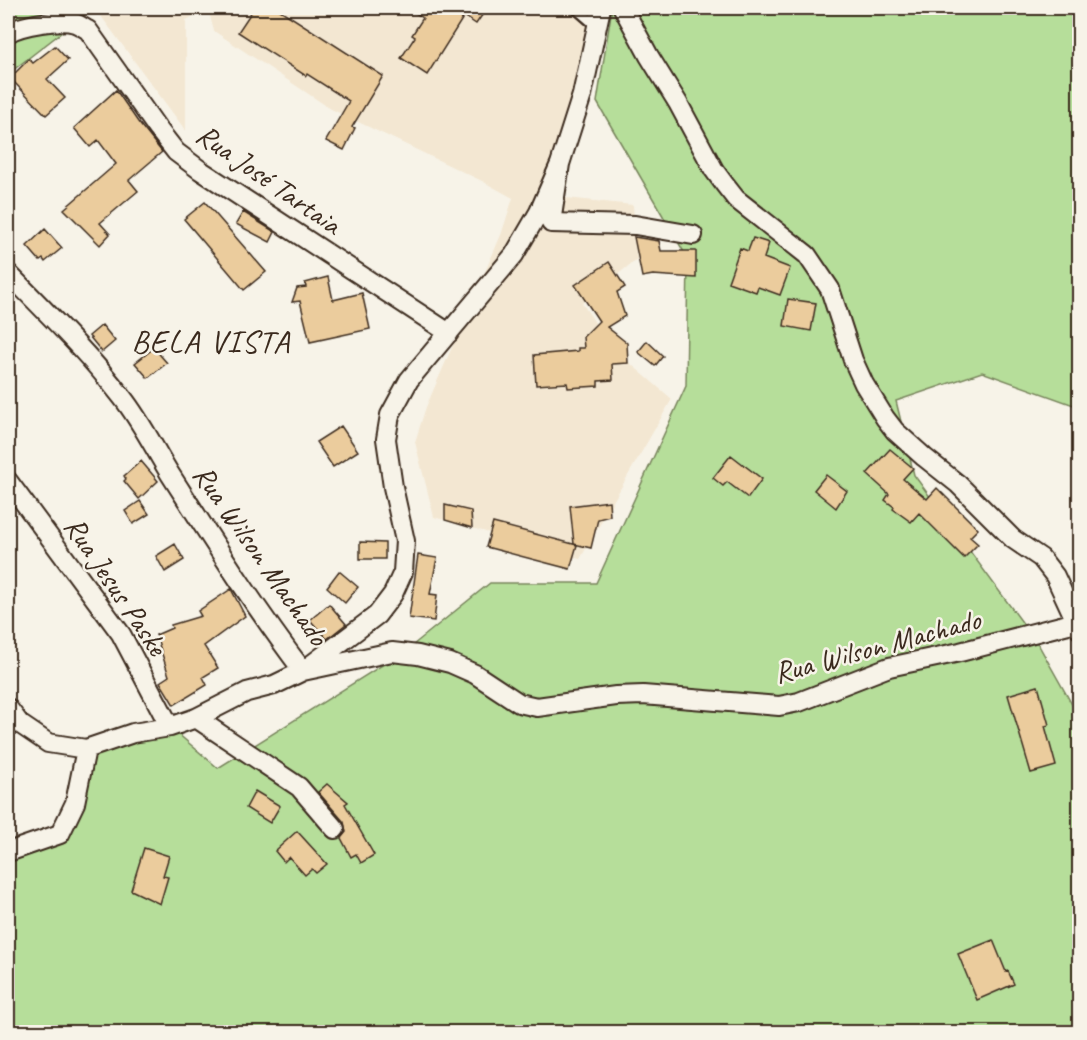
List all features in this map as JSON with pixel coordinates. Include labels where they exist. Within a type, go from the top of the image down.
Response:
[{"type":"street","points":[[8,708],[20,724],[48,743],[86,749],[133,733],[170,727],[196,718],[248,692],[274,685],[303,671],[378,615],[393,594],[403,572],[405,541],[393,488],[386,439],[390,415],[409,380],[514,255],[539,212],[560,164],[582,95],[601,8]]},
{"type":"street","points":[[622,8],[724,185],[736,200],[807,255],[826,282],[853,360],[864,384],[885,418],[924,457],[958,484],[1013,539],[1041,558],[1055,576],[1078,626]]},
{"type":"street","name":"Rua José Tartaia","points":[[8,33],[15,28],[61,21],[74,23],[88,30],[176,152],[209,177],[448,333]]},
{"type":"street","points":[[560,164],[551,223],[635,225],[693,235]]},
{"type":"street","name":"Rua Wilson Machado","points":[[8,273],[59,325],[122,397],[147,432],[169,472],[270,629],[303,671],[392,652],[418,655],[450,663],[476,674],[519,703],[537,707],[616,696],[643,695],[778,706],[799,702],[889,667],[1078,626]]},
{"type":"street","name":"Rua Jesus Paske","points":[[10,487],[121,634],[170,727]]},
{"type":"street","points":[[196,718],[299,787],[335,829]]},
{"type":"street","points":[[8,852],[60,834],[75,803],[86,749]]},
{"type":"lane","points":[[576,8],[598,27]]},
{"type":"shaded area","points":[[95,8],[597,8],[547,196],[633,205],[637,259],[582,303],[611,347],[672,399],[580,559],[434,517],[415,442],[426,407],[501,235],[513,198],[331,109],[214,31],[208,9],[186,20],[186,131]]},
{"type":"green space","points":[[8,8],[93,8],[8,74]]},
{"type":"green space","points":[[612,8],[1079,8],[1079,407],[982,372],[896,401],[914,475],[1038,644],[1079,717],[1079,1032],[8,1032],[8,860],[47,838],[73,829],[86,749],[170,727],[218,768],[408,649],[490,583],[596,583],[686,386],[688,259],[597,102]]},
{"type":"building","points":[[254,8],[277,8],[383,76],[352,127],[355,128],[344,150],[326,141],[349,101],[238,32]]},
{"type":"building","points":[[408,8],[487,8],[476,24],[464,16],[427,75],[401,58],[415,37],[412,35],[423,18]]},
{"type":"building","points":[[55,46],[68,60],[47,79],[65,98],[46,115],[10,78],[29,59],[33,63]]},
{"type":"building","points":[[116,90],[162,152],[129,180],[138,191],[100,223],[110,234],[100,245],[64,209],[116,164],[98,140],[90,147],[74,128]]},
{"type":"building","points":[[205,202],[266,272],[244,290],[184,219]]},
{"type":"building","points":[[243,212],[275,232],[270,242],[236,224]]},
{"type":"building","points":[[45,229],[62,248],[45,262],[43,259],[40,261],[27,246]]},
{"type":"building","points":[[634,237],[659,241],[661,251],[696,251],[696,278],[653,275],[642,277]]},
{"type":"building","points":[[753,238],[769,243],[764,258],[790,268],[780,295],[758,287],[756,292],[728,282],[740,248],[748,251]]},
{"type":"building","points":[[609,262],[625,287],[617,292],[625,316],[607,327],[627,343],[628,363],[612,364],[613,380],[598,381],[598,386],[568,388],[567,383],[536,385],[534,355],[578,351],[578,348],[584,348],[583,337],[599,321],[575,285]]},
{"type":"building","points":[[328,277],[333,300],[362,293],[370,329],[310,342],[300,301],[292,302],[297,288],[306,287],[305,283]]},
{"type":"building","points":[[788,299],[816,303],[811,331],[784,326]]},
{"type":"building","points":[[102,325],[115,341],[102,352],[89,336]]},
{"type":"building","points":[[647,341],[663,356],[655,366],[638,352]]},
{"type":"building","points":[[154,348],[167,363],[148,378],[135,363]]},
{"type":"building","points":[[341,426],[358,451],[333,467],[316,442]]},
{"type":"building","points":[[890,449],[913,468],[903,479],[927,499],[937,488],[978,529],[970,537],[978,544],[964,558],[919,513],[911,522],[893,509],[894,507],[885,500],[889,494],[867,474]]},
{"type":"building","points":[[731,455],[762,479],[748,498],[727,482],[723,486],[713,478]]},
{"type":"building","points":[[141,461],[158,481],[139,499],[124,481],[126,479],[124,476]]},
{"type":"building","points":[[826,475],[847,491],[836,508],[814,490]]},
{"type":"building","points":[[140,501],[149,514],[133,524],[125,511]]},
{"type":"building","points":[[609,501],[610,516],[598,519],[591,548],[574,544],[570,506]]},
{"type":"building","points":[[445,505],[471,511],[472,528],[445,520]]},
{"type":"building","points":[[493,523],[577,545],[570,569],[486,547]]},
{"type":"building","points":[[360,542],[385,543],[385,559],[360,559]]},
{"type":"building","points":[[175,544],[184,560],[165,572],[156,556]]},
{"type":"building","points":[[418,555],[437,558],[430,594],[437,595],[434,621],[409,618]]},
{"type":"building","points":[[339,571],[358,587],[345,603],[327,587]]},
{"type":"building","points":[[231,589],[245,616],[204,646],[218,668],[203,677],[207,685],[174,705],[160,682],[169,676],[156,635],[172,628],[171,625],[201,616],[198,611]]},
{"type":"building","points":[[329,604],[346,624],[327,639],[310,620]]},
{"type":"building","points":[[1038,686],[1049,725],[1045,726],[1056,766],[1031,773],[1008,695]]},
{"type":"building","points":[[327,784],[348,802],[345,804],[374,855],[361,863],[356,854],[351,857],[341,838],[346,832],[344,822],[318,792]]},
{"type":"building","points":[[255,791],[280,806],[270,823],[246,808]]},
{"type":"building","points":[[297,831],[327,864],[316,873],[312,869],[305,875],[289,857],[284,862],[275,851]]},
{"type":"building","points":[[144,848],[169,856],[163,876],[168,877],[160,904],[131,890]]},
{"type":"building","points":[[993,940],[1006,972],[1008,971],[1014,984],[977,1000],[958,954]]},
{"type":"district","name":"BELA VISTA","points":[[211,341]]}]
